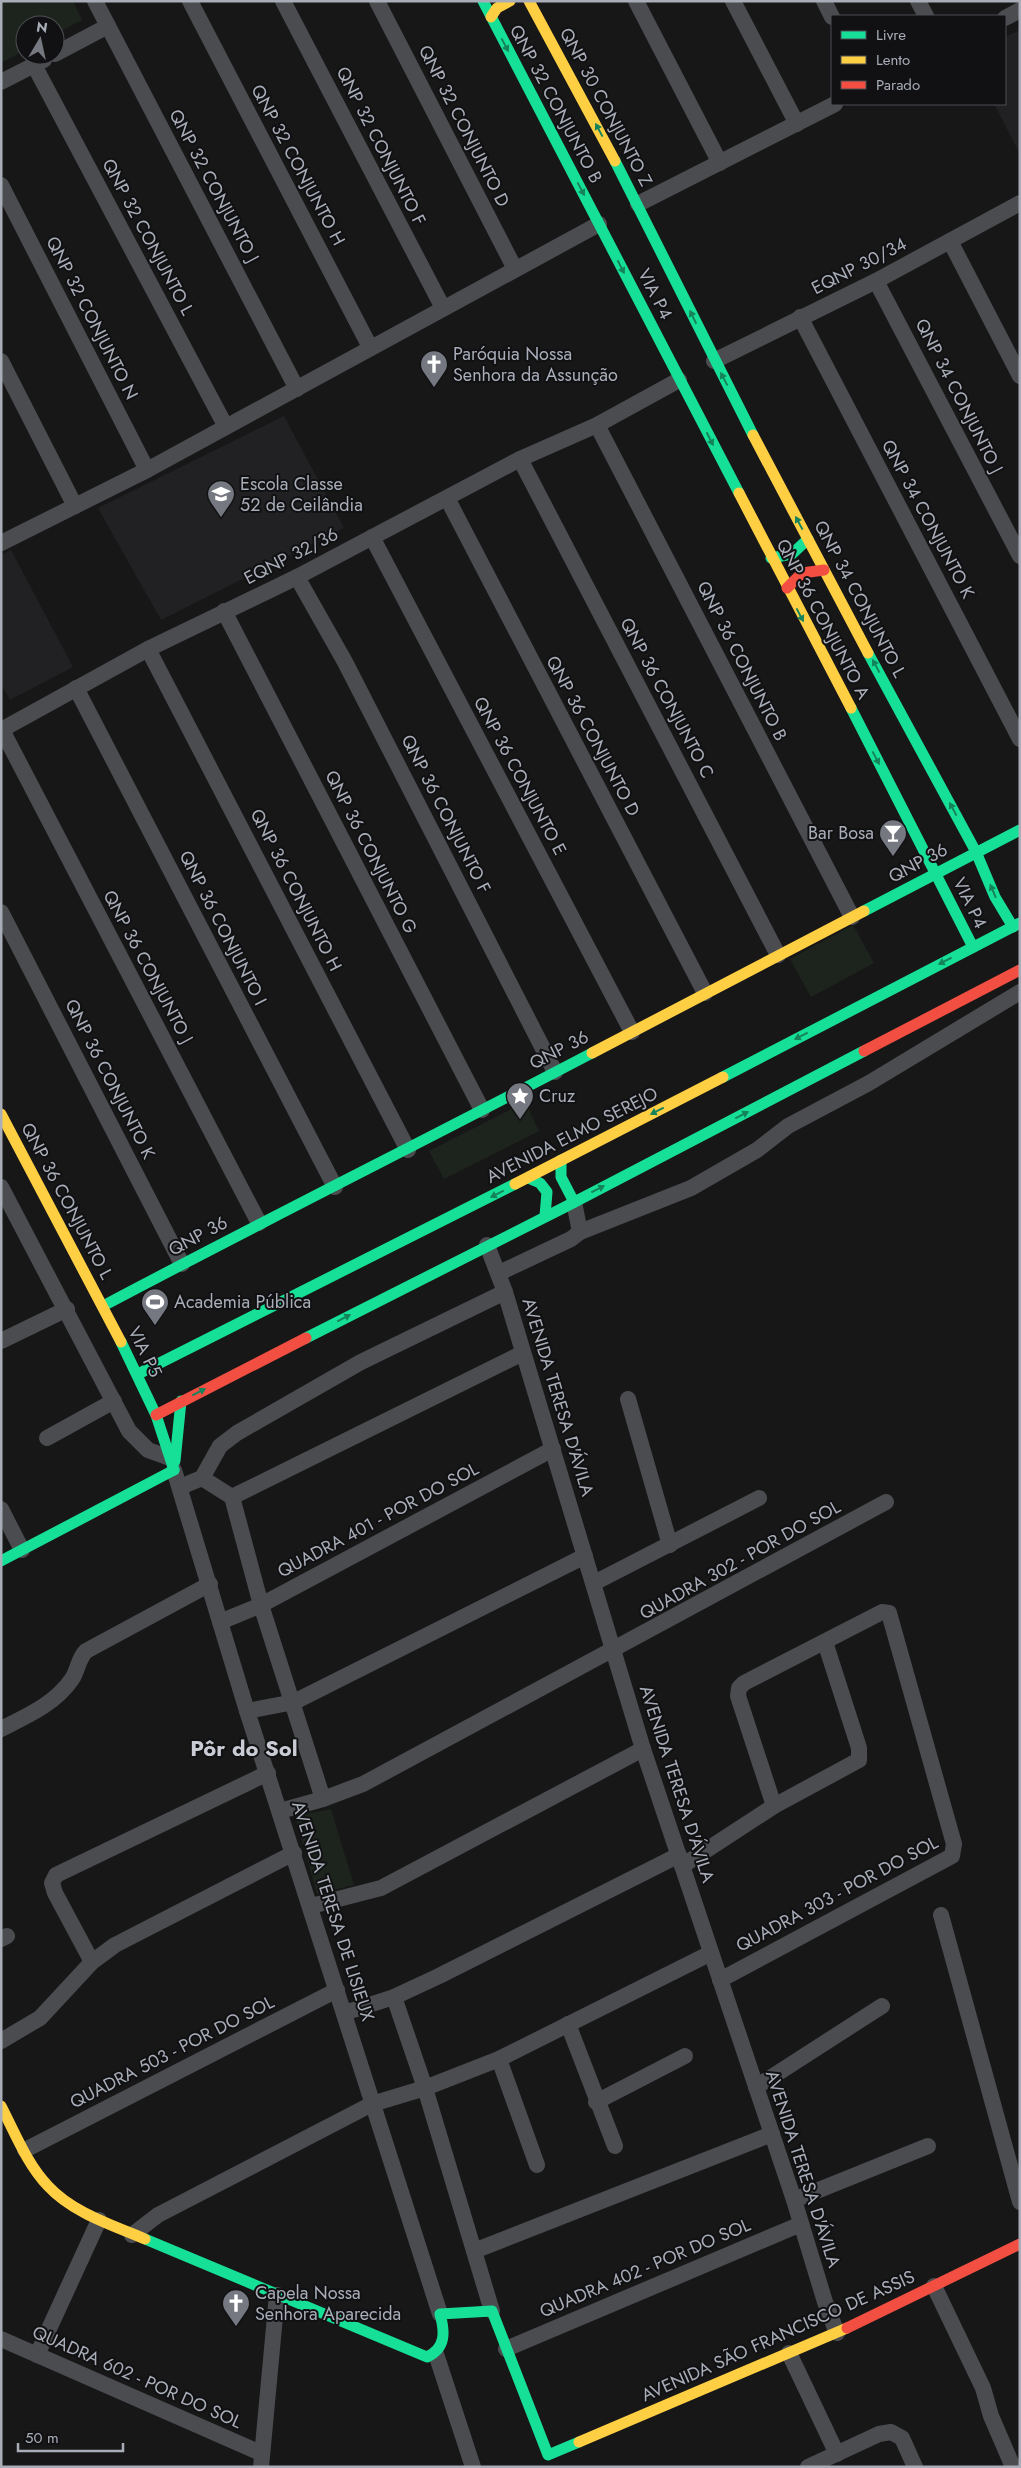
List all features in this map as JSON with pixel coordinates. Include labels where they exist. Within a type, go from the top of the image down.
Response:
[{"type":"street","name":"QNP 32 CONJUNTO J","points":[[95,1],[297,389]]},
{"type":"street","name":"QNP 32 CONJUNTO H","points":[[190,1],[370,347]]},
{"type":"street","name":"QNP 32 CONJUNTO F","points":[[283,1],[442,308]]},
{"type":"street","name":"QNP 32 CONJUNTO D","points":[[377,1],[515,269]]},
{"type":"street","name":"QNP 32 CONJUNTO B","points":[[483,1],[599,224]]},
{"type":"street","points":[[491,18],[497,8],[510,1]]},
{"type":"street","name":"QNP 30 CONJUNTO Z","points":[[528,1],[638,204]]},
{"type":"street","points":[[636,1],[720,163]]},
{"type":"street","points":[[733,1],[797,124]]},
{"type":"street","points":[[824,1],[831,15]]},
{"type":"street","points":[[918,1],[925,15]]},
{"type":"street","points":[[1006,17],[1020,10],[1015,1]]},
{"type":"street","points":[[65,48],[108,26]]},
{"type":"street","points":[[1,82],[34,65]]},
{"type":"street","name":"QNP 32 CONJUNTO L","points":[[34,65],[226,427]]},
{"type":"street","points":[[638,204],[834,105]]},
{"type":"street","name":"QNP 32 CONJUNTO N","points":[[1,185],[147,470]]},
{"type":"street","name":"EQNP 30/34","points":[[714,361],[876,281],[1020,203]]},
{"type":"street","name":"VIA P4","points":[[638,204],[714,361]]},
{"type":"street","points":[[1,543],[147,470],[599,224]]},
{"type":"street","name":"VIA P4","points":[[599,224],[679,380]]},
{"type":"street","points":[[950,241],[1020,376]]},
{"type":"street","name":"QNP 34 CONJUNTO J","points":[[876,281],[1020,556]]},
{"type":"street","name":"QNP 34 CONJUNTO K","points":[[800,317],[1020,739]]},
{"type":"street","points":[[1,361],[75,506]]},
{"type":"street","name":"QNP 34 CONJUNTO L","points":[[714,361],[976,852]]},
{"type":"street","name":"EQNP 32/36","points":[[1,730],[148,649],[297,577],[520,459],[597,425],[679,380]]},
{"type":"street","name":"QNP 36 CONJUNTO A","points":[[679,380],[937,874]]},
{"type":"street","name":"QNP 36 CONJUNTO B","points":[[597,425],[852,917]]},
{"type":"street","name":"QNP 36 CONJUNTO C","points":[[520,459],[778,955]]},
{"type":"street","name":"QNP 36 CONJUNTO D","points":[[447,498],[704,993]]},
{"type":"street","name":"QNP 36 CONJUNTO E","points":[[372,537],[632,1032]]},
{"type":"street","points":[[771,558],[793,555],[802,549],[808,539]]},
{"type":"street","points":[[786,588],[792,578],[802,572],[812,569],[824,570]]},
{"type":"street","name":"QNP 36 CONJUNTO F","points":[[297,577],[345,662],[555,1072]]},
{"type":"street","name":"QNP 36 CONJUNTO G","points":[[224,611],[482,1110]]},
{"type":"street","name":"QNP 36 CONJUNTO H","points":[[148,649],[408,1150]]},
{"type":"street","name":"QNP 36 CONJUNTO I","points":[[76,688],[335,1187]]},
{"type":"street","name":"QNP 36 CONJUNTO J","points":[[1,730],[259,1223]]},
{"type":"street","name":"QNP 36","points":[[103,1306],[259,1223],[408,1150],[704,993],[1020,830]]},
{"type":"street","name":"VIA P4","points":[[976,852],[995,897],[1016,925]]},
{"type":"street","name":"VIA P4","points":[[937,874],[972,947]]},
{"type":"street","name":"QNP 36 CONJUNTO K","points":[[1,912],[182,1264]]},
{"type":"street","name":"AVENIDA ELMO SEREJO","points":[[138,1374],[528,1178],[1016,925]]},
{"type":"street","points":[[156,1415],[486,1245],[1018,976]]},
{"type":"street","points":[[499,1273],[571,1239],[580,1232],[691,1188],[757,1150],[788,1126],[869,1083],[1020,992]]},
{"type":"street","name":"QNP 36 CONJUNTO L","points":[[1,1114],[13,1145],[103,1306]]},
{"type":"street","points":[[561,1160],[559,1172],[562,1182],[574,1202],[580,1232]]},
{"type":"street","points":[[528,1178],[540,1182],[547,1192],[545,1216]]},
{"type":"street","points":[[1,1187],[130,1431],[148,1450],[172,1464]]},
{"type":"street","name":"AVENIDA TERESA D'ÁVILA","points":[[486,1245],[499,1273],[505,1292],[643,1749],[794,2200],[825,2302],[838,2333]]},
{"type":"street","points":[[180,1487],[202,1478],[220,1446],[237,1433],[361,1362],[505,1292]]},
{"type":"street","name":"VIA P5","points":[[103,1306],[138,1374],[156,1415],[172,1464]]},
{"type":"street","points":[[1,1341],[67,1309]]},
{"type":"street","points":[[232,1496],[523,1353]]},
{"type":"street","points":[[628,1399],[670,1545]]},
{"type":"street","points":[[47,1438],[114,1401]]},
{"type":"street","points":[[172,1464],[181,1402]]},
{"type":"street","name":"QUADRA 401 - POR DO SOL","points":[[220,1622],[261,1605],[552,1449]]},
{"type":"street","points":[[1,1561],[172,1464]]},
{"type":"street","name":"AVENIDA TERESA DE LISIEUX","points":[[172,1464],[247,1711],[311,1906],[372,2104],[445,2330],[442,2345],[432,2355]]},
{"type":"street","points":[[202,1478],[232,1496],[261,1605],[294,1702],[323,1799]]},
{"type":"street","points":[[594,1583],[759,1498]]},
{"type":"street","name":"QUADRA 302 - POR DO SOL","points":[[612,1651],[886,1502]]},
{"type":"street","points":[[1,1509],[22,1550]]},
{"type":"street","points":[[247,1711],[294,1702],[585,1556]]},
{"type":"street","points":[[1,1729],[46,1704],[60,1693],[73,1678],[79,1661],[86,1651],[210,1584]]},
{"type":"street","name":"QUADRA 303 - POR DO SOL","points":[[720,1980],[944,1862],[954,1852],[954,1844],[889,1613],[882,1612],[744,1683],[739,1688],[738,1696],[774,1806]]},
{"type":"street","points":[[344,2013],[394,1996],[680,1860],[774,1806],[854,1765],[860,1757],[825,1642]]},
{"type":"street","points":[[280,1811],[323,1799],[364,1784],[612,1651]]},
{"type":"street","points":[[311,1906],[364,1894],[389,1884],[643,1749]]},
{"type":"street","points":[[92,1962],[54,1892],[54,1879],[61,1871],[268,1773]]},
{"type":"street","points":[[1,2041],[40,2018],[92,1962],[115,1946],[294,1853]]},
{"type":"street","points":[[941,1915],[1020,2202]]},
{"type":"street","points":[[132,2234],[158,2215],[372,2104],[425,2088],[499,2059],[711,1953]]},
{"type":"street","name":"QUADRA 503 - POR DO SOL","points":[[25,2150],[337,1990]]},
{"type":"street","points":[[394,1996],[425,2088],[492,2311],[550,2461]]},
{"type":"street","points":[[756,2087],[882,2006]]},
{"type":"street","points":[[568,2024],[596,2102],[615,2146]]},
{"type":"street","points":[[596,2102],[685,2056]]},
{"type":"street","points":[[499,2059],[537,2165]]},
{"type":"street","points":[[1,2106],[44,2182],[56,2194],[99,2220],[277,2296],[432,2355],[473,2467]]},
{"type":"street","points":[[474,2251],[772,2134]]},
{"type":"street","points":[[794,2200],[928,2146]]},
{"type":"street","points":[[37,2355],[99,2220]]},
{"type":"street","name":"QUADRA 402 - POR DO SOL","points":[[506,2349],[801,2224]]},
{"type":"street","name":"AVENIDA SÃO FRANCISCO DE ASSIS","points":[[550,2461],[838,2333],[1020,2244]]},
{"type":"street","points":[[934,2286],[983,2388],[991,2416],[1013,2467]]},
{"type":"street","points":[[261,2467],[277,2296]]},
{"type":"street","points":[[440,2314],[492,2311]]},
{"type":"street","name":"QUADRA 602 - POR DO SOL","points":[[1,2339],[256,2451]]},
{"type":"street","points":[[789,2354],[837,2454]]},
{"type":"street","points":[[808,2467],[879,2434],[895,2432],[902,2438],[916,2467]]},
{"type":"shaded area","points":[[1,1],[73,1],[82,20],[65,29],[65,15],[15,15],[15,55],[1,63]]},
{"type":"shaded area","points":[[1020,30],[1020,154],[995,105],[1006,105],[1006,37]]},
{"type":"shaded area","name":"Escola Classe 52 de Ceilândia","points":[[284,416],[344,528],[161,620],[98,508]]},
{"type":"shaded area","points":[[11,550],[73,667],[10,700],[1,684],[1,555]]},
{"type":"shaded area","points":[[853,925],[874,963],[811,997],[790,959]]},
{"type":"shaded area","points":[[525,1102],[539,1131],[444,1179],[429,1151]]},
{"type":"shaded area","points":[[331,1809],[354,1885],[317,1894],[295,1816]]},
{"type":"traffic: fast","points":[[483,1],[739,493]]},
{"type":"traffic: fast","points":[[615,161],[753,435]]},
{"type":"traffic: fast","points":[[771,558],[792,554],[808,539]]},
{"type":"traffic: fast","points":[[868,653],[976,852],[995,897],[1013,927]]},
{"type":"traffic: fast","points":[[851,708],[973,947]]},
{"type":"traffic: fast","points":[[864,911],[1020,830]]},
{"type":"traffic: fast","points":[[723,1077],[1020,923]]},
{"type":"traffic: fast","points":[[306,1338],[565,1207],[864,1051]]},
{"type":"traffic: fast","points":[[103,1306],[592,1053]]},
{"type":"traffic: fast","points":[[561,1160],[561,1177],[574,1202]]},
{"type":"traffic: fast","points":[[528,1178],[540,1183],[547,1192],[545,1216]]},
{"type":"traffic: fast","points":[[138,1374],[515,1184]]},
{"type":"traffic: fast","points":[[121,1342],[156,1415],[174,1470]]},
{"type":"traffic: fast","points":[[175,1461],[181,1401]]},
{"type":"traffic: fast","points":[[1,1561],[174,1470]]},
{"type":"traffic: fast","points":[[145,2239],[427,2357],[438,2349],[441,2344],[443,2327],[440,2314],[492,2311],[548,2455],[579,2442]]},
{"type":"traffic: slow","points":[[491,17],[497,8],[510,1]]},
{"type":"traffic: slow","points":[[529,1],[615,161]]},
{"type":"traffic: slow","points":[[753,435],[868,653]]},
{"type":"traffic: slow","points":[[739,493],[851,708]]},
{"type":"traffic: slow","points":[[592,1053],[864,911]]},
{"type":"traffic: slow","points":[[515,1184],[723,1077]]},
{"type":"traffic: slow","points":[[1,1114],[121,1342]]},
{"type":"traffic: slow","points":[[1,2106],[22,2148],[48,2186],[69,2204],[81,2211],[145,2239]]},
{"type":"traffic: slow","points":[[579,2442],[847,2328]]},
{"type":"traffic: jam","points":[[787,588],[802,573],[824,570]]},
{"type":"traffic: jam","points":[[864,1051],[1020,970]]},
{"type":"traffic: jam","points":[[156,1415],[306,1338]]},
{"type":"traffic: jam","points":[[847,2328],[1020,2244]]},
{"type":"place","name":"Paróquia Nossa Senhora da Assunção","points":[[434,388]]},
{"type":"place","name":"Escola Classe 52 de Ceilândia","points":[[221,518]]},
{"type":"place","name":"Bar Bosa","points":[[893,857]]},
{"type":"place","name":"Cruz","points":[[520,1120]]},
{"type":"place","name":"Academia Pública","points":[[155,1326]]},
{"type":"place","name":"Capela Nossa Senhora Aparecida","points":[[236,2327]]},
{"type":"district","name":"Pôr do Sol","points":[[244,1748]]}]
